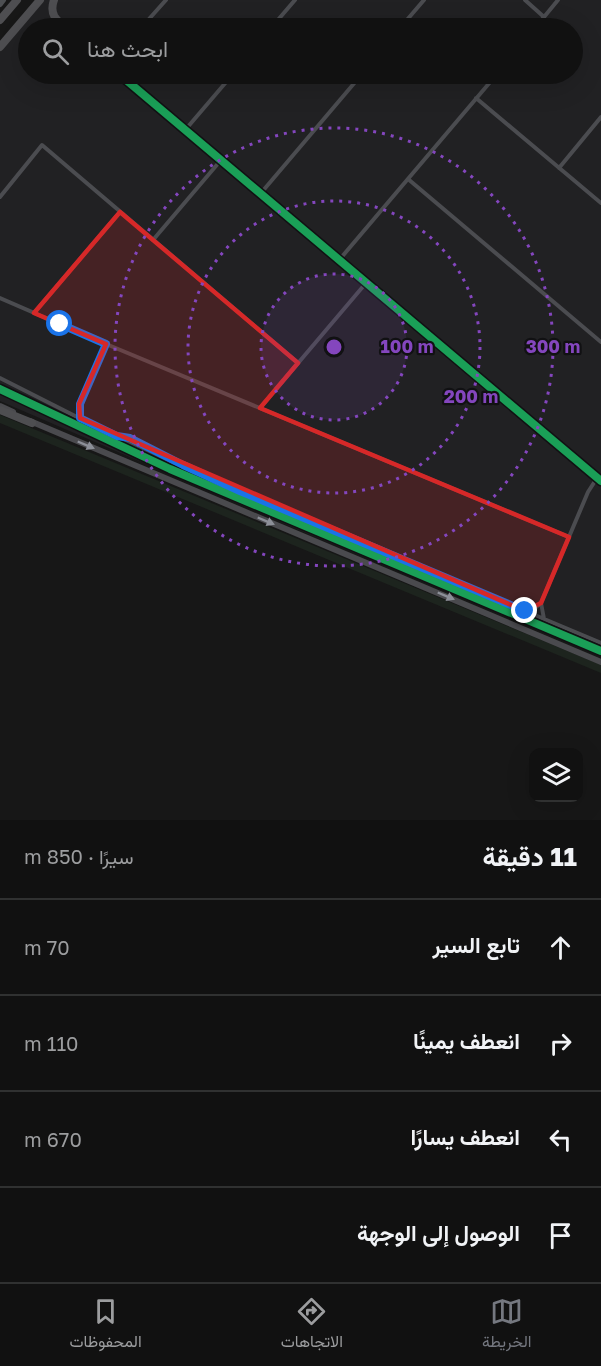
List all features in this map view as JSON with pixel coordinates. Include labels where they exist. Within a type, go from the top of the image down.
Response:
[{"type":"highway","points":[[0,20],[17,0]]},
{"type":"highway","points":[[25,18],[40,0]]},
{"type":"highway","points":[[54,0],[52,14],[55,18]]},
{"type":"highway","points":[[0,47],[18,26]]},
{"type":"highway","points":[[0,408],[32,423]]},
{"type":"main road","points":[[0,4],[3,0]]},
{"type":"street","points":[[150,18],[166,0]]},
{"type":"street","points":[[280,18],[295,0]]},
{"type":"street","points":[[409,18],[424,0]]},
{"type":"street","points":[[525,0],[544,17],[558,0]]},
{"type":"street","points":[[131,84],[599,479],[588,492],[541,603],[544,619]]},
{"type":"street","points":[[186,129],[224,84]]},
{"type":"street","points":[[261,193],[354,84]]},
{"type":"street","points":[[340,259],[488,84]]},
{"type":"street","points":[[476,98],[601,203]]},
{"type":"street","points":[[559,168],[601,117]]},
{"type":"street","points":[[0,197],[42,145],[298,363]]},
{"type":"street","points":[[153,240],[221,160]]},
{"type":"street","points":[[408,179],[601,342]]},
{"type":"street","points":[[34,313],[120,212]]},
{"type":"street","points":[[260,408],[366,282]]},
{"type":"street","points":[[0,298],[569,537]]},
{"type":"street","points":[[73,408],[106,344]]},
{"type":"street","points":[[0,378],[73,408],[80,418],[174,466],[182,473]]},
{"type":"street","points":[[0,389],[170,469],[601,651]]},
{"type":"street","points":[[73,408],[80,418]]},
{"type":"street","points":[[32,423],[601,662]]},
{"type":"street","points":[[117,436],[130,438],[240,491],[601,643]]},
{"type":"street","points":[[525,611],[534,609],[541,603]]},
{"type":"highlighted area","points":[[120,212],[298,363],[260,408],[569,537],[541,603],[525,611],[80,418],[79,404],[106,344],[34,313]]},
{"type":"shaded area","points":[[43,0],[601,0],[601,655],[299,530],[0,401],[0,51],[18,30],[18,84],[583,84],[583,18],[28,18]]},
{"type":"shaded area","points":[[0,415],[601,665],[601,673],[0,423]]},
{"type":"cycle path","points":[[131,84],[601,481]]},
{"type":"cycle path","points":[[0,389],[170,469],[601,651]]},
{"type":"route","points":[[60,324],[106,344],[80,404],[80,418],[117,436],[130,438],[240,491],[525,611]]}]
